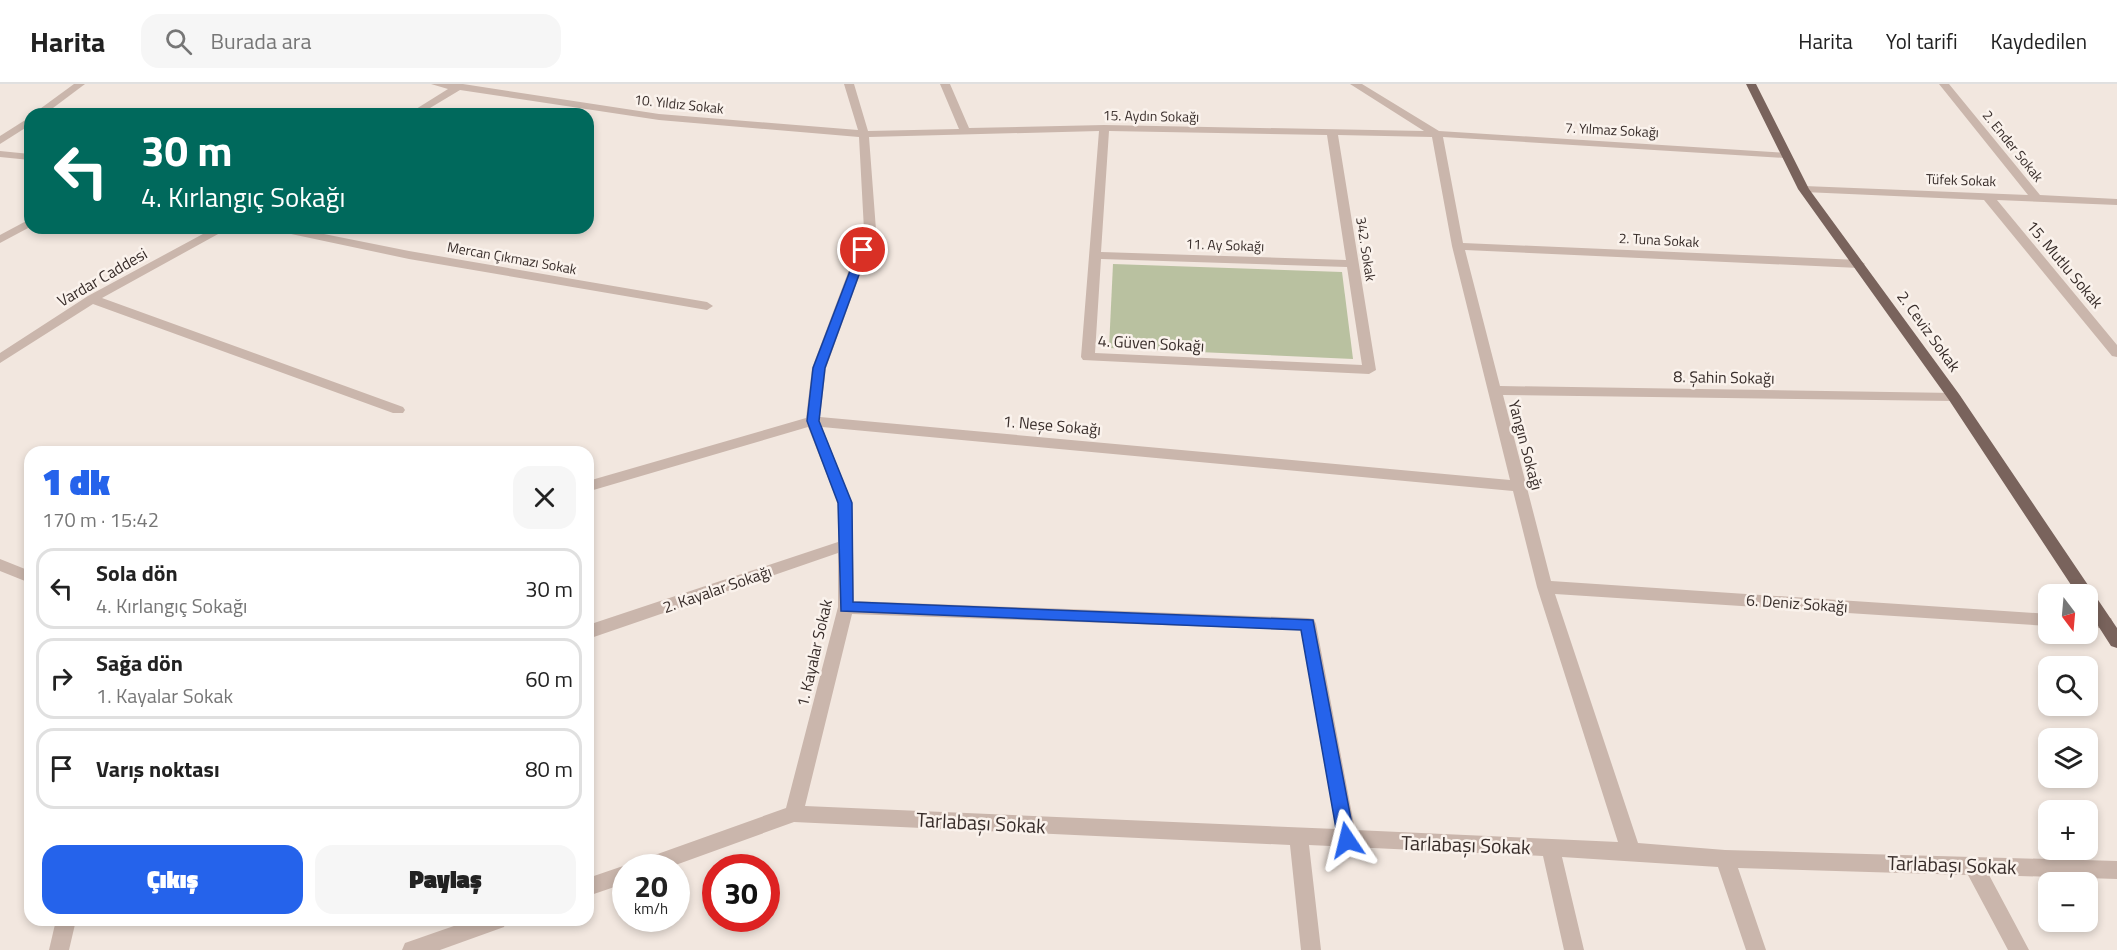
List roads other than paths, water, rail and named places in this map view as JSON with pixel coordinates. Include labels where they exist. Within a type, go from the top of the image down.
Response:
[{"type":"main road","name":"2. Ceviz Sokak","points":[[1751,84],[1804,189],[1954,397],[2079,584]]},
{"type":"main road","name":"2. Ceviz Sokak","points":[[2098,612],[2117,641]]},
{"type":"street","points":[[46,108],[80,84]]},
{"type":"street","name":"10. Yıldız Sokak","points":[[436,84],[659,117],[864,134]]},
{"type":"street","name":"1. Kayalar Sokak","points":[[794,814],[846,607],[845,503],[813,421],[819,368],[870,230],[864,134],[849,84]]},
{"type":"street","points":[[945,84],[965,130]]},
{"type":"street","name":"2. Ender Sokak","points":[[1944,84],[2037,199]]},
{"type":"street","points":[[1360,85],[1437,134]]},
{"type":"street","points":[[423,108],[460,86]]},
{"type":"street","points":[[0,141],[24,124]]},
{"type":"street","name":"15. Aydın Sokağı","points":[[864,134],[1104,128],[1437,134]]},
{"type":"street","name":"4. Güven Sokağı","points":[[1104,128],[1088,357],[1369,370]]},
{"type":"street","name":"342. Sokak","points":[[1332,132],[1369,370]]},
{"type":"street","name":"7. Yılmaz Sokağı","points":[[1437,134],[1785,155]]},
{"type":"street","name":"Yangın Sokağı","points":[[1437,134],[1458,246],[1545,587],[1631,851]]},
{"type":"street","points":[[0,154],[24,156]]},
{"type":"street","name":"Tüfek Sokak","points":[[1804,189],[2117,202]]},
{"type":"street","name":"15. Mutlu Sokak","points":[[1988,197],[2117,353]]},
{"type":"street","points":[[0,240],[24,226]]},
{"type":"street","name":"Vardar Caddesi","points":[[0,359],[92,299],[212,234]]},
{"type":"street","name":"Mercan Çıkmazı Sokak","points":[[307,234],[409,255],[707,306]]},
{"type":"street","name":"2. Tuna Sokak","points":[[1458,246],[1859,264]]},
{"type":"street","name":"11. Ay Sokağı","points":[[1095,255],[1353,264]]},
{"type":"street","points":[[92,299],[398,410]]},
{"type":"street","name":"8. Şahin Sokağı","points":[[1493,390],[1954,397]]},
{"type":"street","name":"1. Neşe Sokağı","points":[[594,485],[813,421],[1518,486]]},
{"type":"street","name":"2. Kayalar Sokağı","points":[[594,631],[845,545]]},
{"type":"street","points":[[0,565],[24,575]]},
{"type":"street","name":"6. Deniz Sokağı","points":[[1545,587],[2038,619]]},
{"type":"street","points":[[846,607],[1308,624],[1347,840]]},
{"type":"street","points":[[2098,623],[2105,623]]},
{"type":"street","name":"Tarlabaşı Sokak","points":[[682,854],[794,814],[1631,851],[1725,858],[2117,870]]},
{"type":"street","points":[[1299,838],[1311,950]]},
{"type":"street","points":[[1551,849],[1574,950]]},
{"type":"street","points":[[1725,858],[1756,950]]},
{"type":"street","points":[[1974,865],[2019,950]]},
{"type":"street","points":[[594,885],[612,879]]},
{"type":"street","points":[[59,950],[65,926]]},
{"type":"street","points":[[412,950],[480,926]]}]
